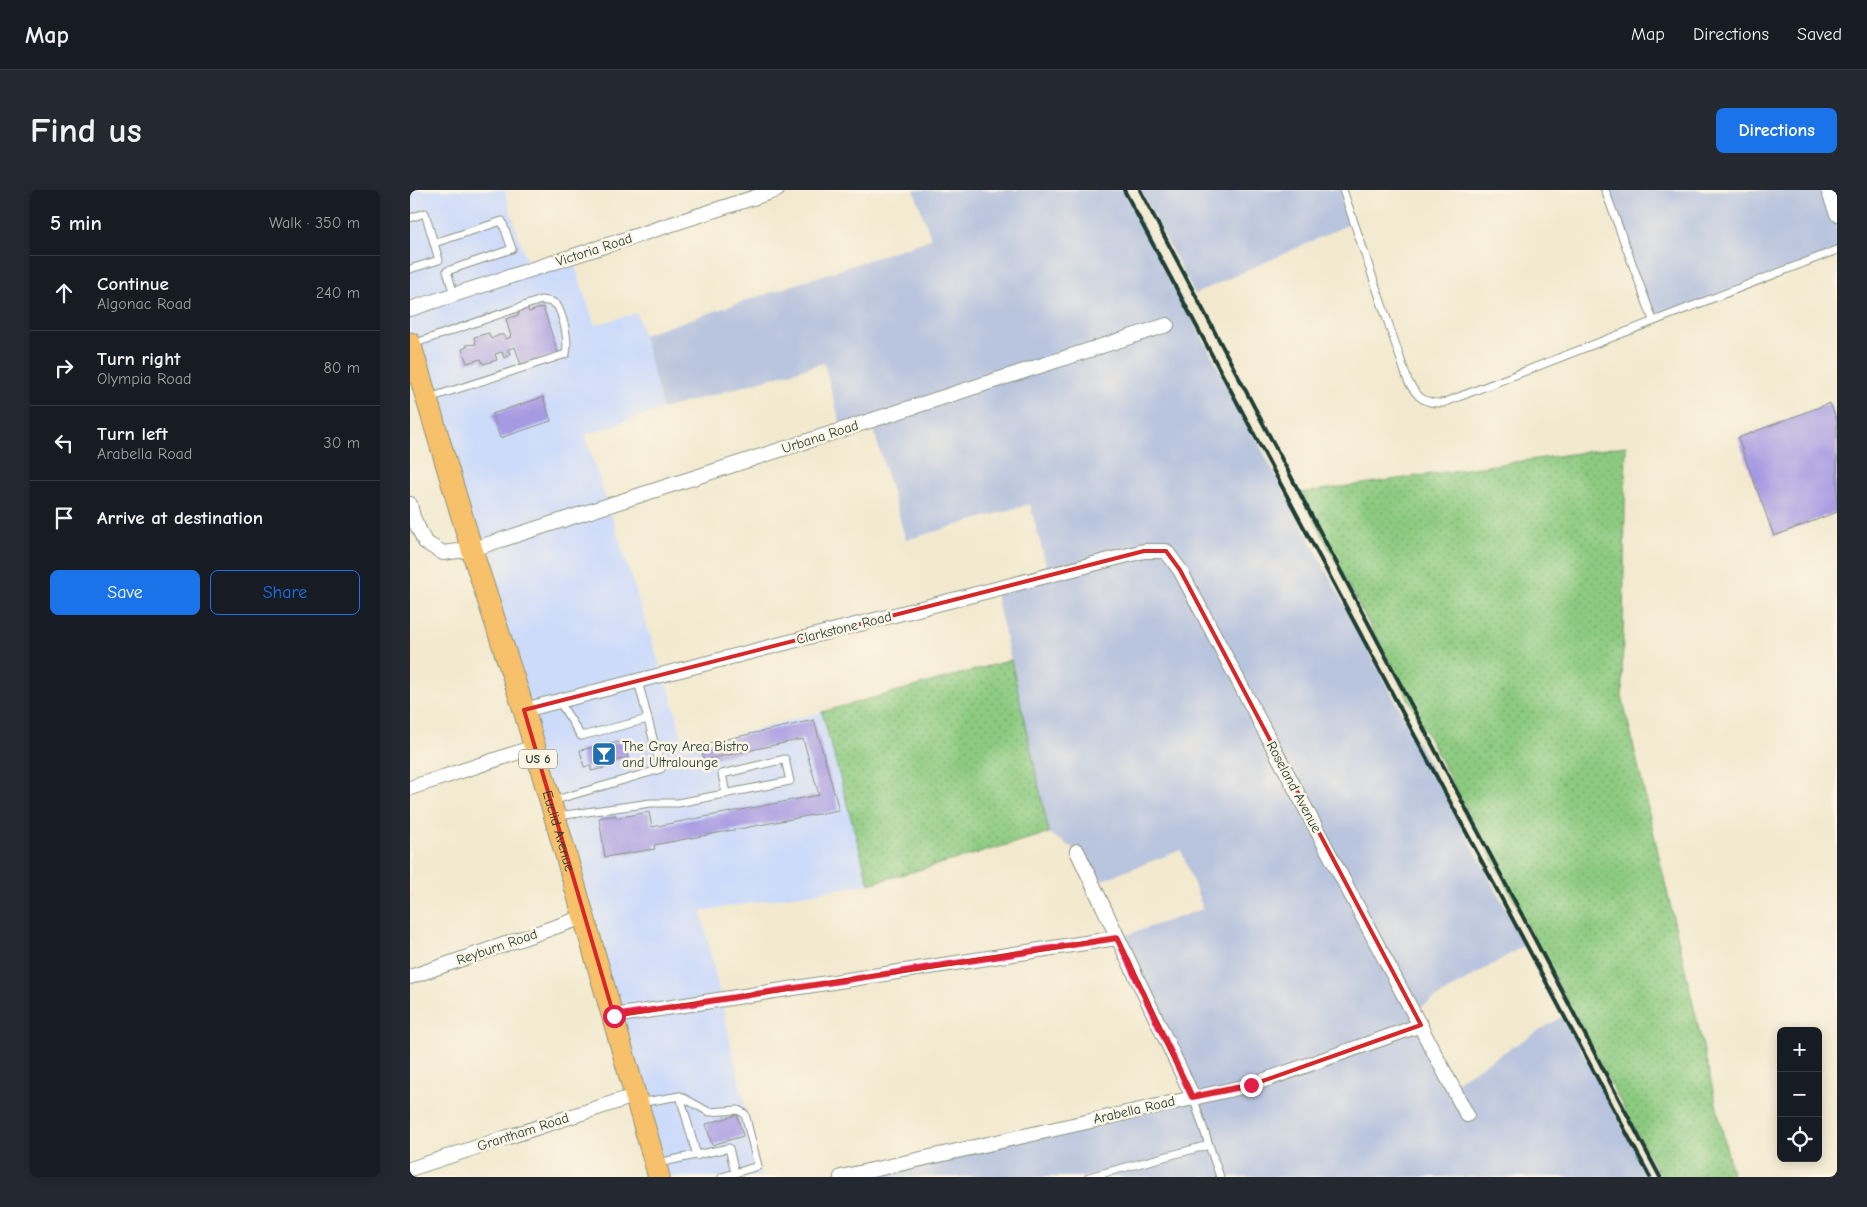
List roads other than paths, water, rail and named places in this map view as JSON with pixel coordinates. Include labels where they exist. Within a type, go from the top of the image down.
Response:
[{"type":"main road","name":"Euclid Avenue","points":[[410,344],[524,710],[657,1170]]},
{"type":"street","name":"Victoria Road","points":[[410,309],[777,190]]},
{"type":"street","points":[[1828,190],[1837,214]]},
{"type":"street","name":"Urbana Road","points":[[410,504],[413,517],[425,542],[443,553],[473,549],[1167,325]]},
{"type":"street","name":"Clarkstone Road","points":[[524,710],[1144,552],[1166,551]]},
{"type":"street","name":"Roseland Avenue","points":[[1166,551],[1180,570],[1467,1115]]},
{"type":"street","points":[[410,788],[534,747]]},
{"type":"street","points":[[1078,851],[1192,1097]]},
{"type":"street","name":"Reyburn Road","points":[[410,977],[584,917]]},
{"type":"street","points":[[614,1016],[1117,938]]},
{"type":"street","name":"Arabella Road","points":[[841,1177],[1251,1085],[1421,1025]]},
{"type":"street","name":"Grantham Road","points":[[410,1169],[638,1099]]},
{"type":"lane","points":[[1343,190],[1408,381],[1417,397],[1430,403],[1443,403],[1837,250]]},
{"type":"lane","points":[[1605,190],[1653,320]]},
{"type":"lane","points":[[410,218],[425,213],[434,244],[443,272],[512,249],[502,221],[434,244]]},
{"type":"lane","points":[[410,269],[439,260]]},
{"type":"lane","points":[[446,271],[454,295]]},
{"type":"lane","points":[[410,344],[541,300],[551,301],[558,306],[568,345],[566,354],[426,398]]},
{"type":"lane","points":[[552,809],[661,769],[638,681]]},
{"type":"lane","points":[[559,702],[581,736],[648,719]]},
{"type":"lane","points":[[552,809],[678,803],[726,794],[790,781],[785,759],[722,774],[726,794]]},
{"type":"lane","points":[[638,1099],[680,1096],[709,1112],[738,1110],[745,1114],[758,1166],[722,1177]]},
{"type":"lane","points":[[680,1096],[697,1156]]},
{"type":"lane","points":[[1192,1097],[1220,1177]]},
{"type":"lane","points":[[1089,1177],[1209,1145]]},
{"type":"lane","points":[[657,1170],[697,1156],[729,1148],[735,1173]]},
{"type":"railway","points":[[1124,190],[1650,1177]]},
{"type":"railway","points":[[1140,190],[1660,1177]]},
{"type":"place","name":"The Gray Area Bistro and Ultralounge","points":[[604,754]]}]
